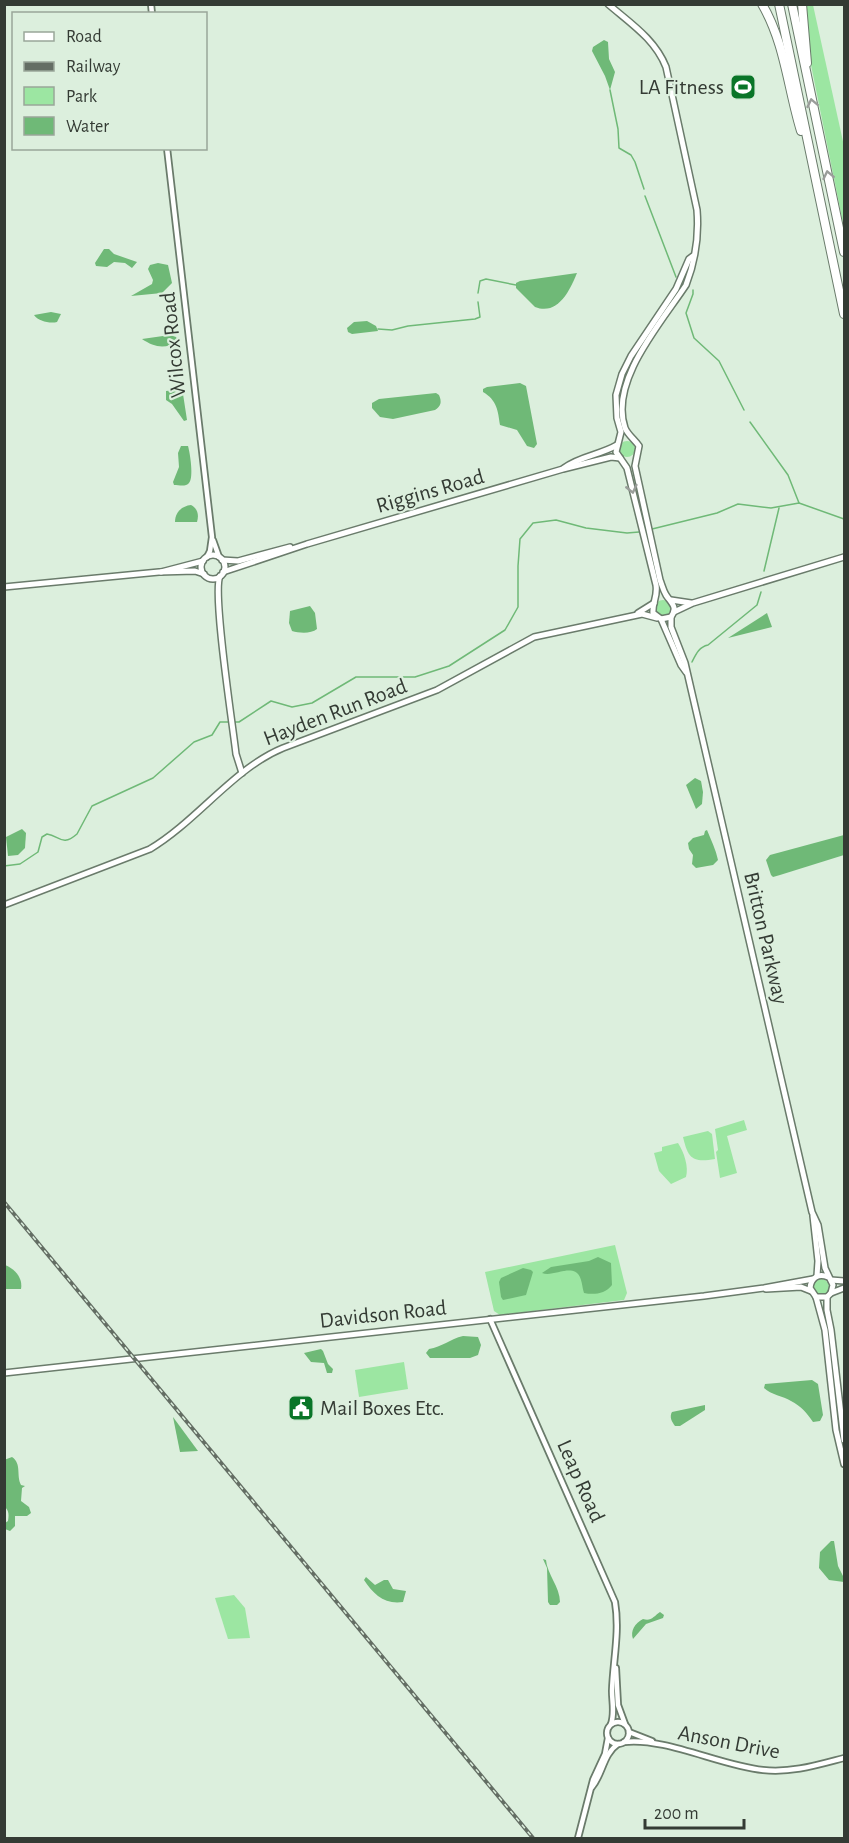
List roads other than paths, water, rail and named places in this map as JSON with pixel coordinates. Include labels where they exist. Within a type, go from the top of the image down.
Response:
[{"type":"highway","points":[[762,4],[772,21],[796,115],[814,171]]},
{"type":"highway","points":[[779,4],[844,314]]},
{"type":"highway","points":[[792,4],[844,252]]},
{"type":"highway","points":[[802,4],[808,59],[806,73]]},
{"type":"main road","points":[[608,4],[652,42],[662,55],[697,210],[693,264],[686,285],[637,358],[627,380],[622,402],[626,431],[639,447],[635,466],[656,585],[653,609],[659,618],[693,603],[844,557]]},
{"type":"main road","points":[[672,614],[674,606],[660,580],[639,520],[627,468],[616,452],[621,432],[616,405],[622,374],[631,356],[676,289],[693,255]]},
{"type":"main road","points":[[618,444],[624,438],[633,439]]},
{"type":"main road","name":"Riggins Road","points":[[563,469],[570,463],[609,450],[618,444]]},
{"type":"main road","name":"Riggins Road","points":[[222,574],[307,544],[563,469],[611,457],[621,459]]},
{"type":"main road","points":[[621,459],[630,461],[636,457]]},
{"type":"main road","name":"Riggins Road","points":[[221,558],[238,561],[307,544]]},
{"type":"main road","points":[[159,572],[213,555],[221,558],[225,566],[217,585],[237,763],[242,773]]},
{"type":"main road","points":[[204,574],[202,568],[205,559]]},
{"type":"main road","points":[[4,587],[159,572],[195,571],[210,578],[219,605]]},
{"type":"main road","points":[[210,578],[222,574]]},
{"type":"main road","points":[[655,602],[662,598],[693,603]]},
{"type":"main road","name":"Hayden Run Road","points":[[631,617],[655,602]]},
{"type":"main road","name":"Hayden Run Road","points":[[4,904],[150,849],[201,810],[255,762],[276,751],[437,690],[534,637],[647,614],[659,618]]},
{"type":"main road","name":"Britton Parkway","points":[[672,614],[671,627],[682,654],[812,1212],[818,1261],[815,1278]]},
{"type":"main road","name":"Britton Parkway","points":[[659,618],[686,673]]},
{"type":"main road","name":"Britton Parkway","points":[[812,1212],[818,1225],[829,1278]]},
{"type":"main road","points":[[844,1281],[815,1278],[810,1285],[816,1297],[825,1330],[836,1430],[844,1464]]},
{"type":"main road","name":"Davidson Road","points":[[4,1373],[764,1288],[815,1278]]},
{"type":"main road","points":[[829,1278],[833,1285],[827,1310],[844,1440]]},
{"type":"main road","name":"Davidson Road","points":[[764,1288],[774,1290],[804,1287],[811,1291]]},
{"type":"main road","points":[[816,1297],[829,1295],[844,1288]]},
{"type":"street","name":"Wilcox Road","points":[[167,150],[212,537],[210,551],[205,559]]},
{"type":"street","name":"Wilcox Road","points":[[212,537],[221,558]]},
{"type":"street","name":"Leap Road","points":[[490,1319],[612,1592],[617,1615],[612,1724]]},
{"type":"street","name":"Leap Road","points":[[615,1662],[618,1705],[625,1724]]},
{"type":"street","points":[[579,1839],[593,1780],[607,1748],[607,1730],[612,1724],[618,1722],[625,1724],[629,1732],[624,1742],[609,1752],[598,1779],[592,1787]]},
{"type":"street","name":"Anson Drive","points":[[629,1732],[660,1745]]},
{"type":"street","points":[[608,1738],[612,1743],[618,1744]]},
{"type":"street","name":"Anson Drive","points":[[624,1742],[637,1741],[660,1745],[763,1770],[798,1770],[844,1757]]},
{"type":"water","points":[[604,40],[608,42],[609,59],[615,72],[610,90],[592,51],[593,47]]},
{"type":"water","points":[[104,249],[109,249],[114,254],[137,262],[132,268],[125,263],[114,262],[107,267],[96,266],[95,263]]},
{"type":"water","points":[[158,263],[168,265],[172,283],[162,293],[131,296],[152,284],[153,280],[148,269],[150,265]]},
{"type":"water","points":[[577,273],[567,294],[557,305],[550,308],[535,307],[516,288],[516,283],[520,281]]},
{"type":"water","points":[[51,312],[61,314],[57,322],[44,322],[34,315]]},
{"type":"water","points":[[367,321],[376,326],[378,331],[352,334],[348,332],[347,328],[354,322]]},
{"type":"water","points":[[170,335],[176,337],[178,341],[164,346],[155,346],[142,339]]},
{"type":"water","points":[[520,383],[526,386],[537,444],[534,448],[527,446],[517,430],[500,425],[494,402],[483,392],[483,389],[487,387]]},
{"type":"water","points":[[175,390],[183,394],[187,420],[184,421],[172,404],[166,400],[166,391]]},
{"type":"water","points":[[436,393],[441,402],[435,410],[393,419],[380,417],[372,408],[372,403],[379,399]]},
{"type":"water","points":[[181,446],[188,446],[191,476],[188,484],[174,485],[179,467],[178,453]]},
{"type":"water","points":[[191,505],[197,512],[197,522],[175,522],[180,510]]},
{"type":"water","points":[[310,606],[315,613],[317,629],[301,633],[292,631],[289,623],[290,611]]},
{"type":"water","points":[[767,613],[772,627],[728,638]]},
{"type":"water","points":[[695,778],[701,781],[703,792],[702,804],[696,809],[686,785]]},
{"type":"water","points":[[22,829],[26,833],[25,848],[18,855],[8,856],[6,837]]},
{"type":"water","points":[[707,830],[718,860],[713,865],[696,868],[692,864],[693,855],[688,843],[693,838],[704,835]]},
{"type":"water","points":[[844,835],[844,855],[773,877],[771,875],[766,860],[770,855]]},
{"type":"water","points":[[598,1257],[611,1263],[612,1285],[599,1293],[584,1293],[580,1277],[573,1271],[542,1273],[551,1267],[589,1261]]},
{"type":"water","points":[[5,1265],[18,1274],[21,1289],[5,1289]]},
{"type":"water","points":[[523,1268],[533,1272],[526,1295],[503,1300],[499,1282],[501,1278]]},
{"type":"water","points":[[463,1336],[478,1337],[481,1345],[478,1355],[470,1358],[430,1358],[426,1353],[429,1349]]},
{"type":"water","points":[[321,1349],[333,1369],[332,1373],[327,1373],[324,1363],[311,1362],[304,1353]]},
{"type":"water","points":[[812,1380],[818,1384],[823,1415],[820,1421],[813,1422],[798,1405],[764,1388],[765,1384]]},
{"type":"water","points":[[705,1405],[705,1410],[680,1426],[675,1426],[672,1421],[672,1412]]},
{"type":"water","points":[[173,1417],[198,1451],[180,1452]]},
{"type":"water","points":[[12,1457],[18,1466],[21,1485],[25,1486],[22,1488],[21,1501],[29,1507],[31,1513],[27,1516],[15,1516],[15,1526],[10,1531],[5,1529],[9,1515],[5,1507],[4,1460]]},
{"type":"water","points":[[831,1541],[834,1541],[838,1566],[844,1582],[829,1580],[819,1568],[820,1552]]},
{"type":"water","points":[[543,1559],[546,1560],[558,1591],[560,1602],[557,1605],[550,1605],[548,1602],[547,1568]]},
{"type":"water","points":[[366,1577],[375,1585],[388,1580],[393,1589],[406,1591],[403,1602],[391,1602],[380,1597],[364,1580]]},
{"type":"water","points":[[660,1612],[664,1615],[663,1618],[646,1624],[633,1639],[633,1630],[638,1623]]},
{"type":"waterway","points":[[610,90],[618,129],[619,148],[631,155],[644,189]]},
{"type":"waterway","points":[[645,196],[676,277]]},
{"type":"waterway","points":[[478,293],[480,281],[486,279],[516,285]]},
{"type":"waterway","points":[[693,290],[686,313],[694,338],[719,361],[744,410]]},
{"type":"waterway","points":[[378,329],[392,330],[408,326],[475,319],[480,317],[478,302]]},
{"type":"waterway","points":[[750,422],[788,475],[799,503]]},
{"type":"waterway","points":[[644,531],[717,513],[738,504],[771,508],[799,503],[844,519]]},
{"type":"waterway","points":[[764,571],[779,508]]},
{"type":"waterway","points":[[235,722],[239,722],[271,701],[292,707],[312,703],[356,677],[415,677],[449,666],[505,630],[518,607],[520,539],[533,523],[556,520],[586,528],[627,533],[639,532]]},
{"type":"waterway","points":[[692,662],[700,649],[757,605],[761,592]]},
{"type":"waterway","points":[[4,866],[20,864],[38,852],[42,837],[47,834],[61,840],[72,838],[77,834],[92,806],[153,778],[194,742],[212,735],[220,722],[230,722]]},
{"type":"railway","points":[[4,1202],[533,1838]]},
{"type":"place","name":"LA Fitness","points":[[743,87]]},
{"type":"place","name":"Mail Boxes Etc.","points":[[301,1408]]}]
